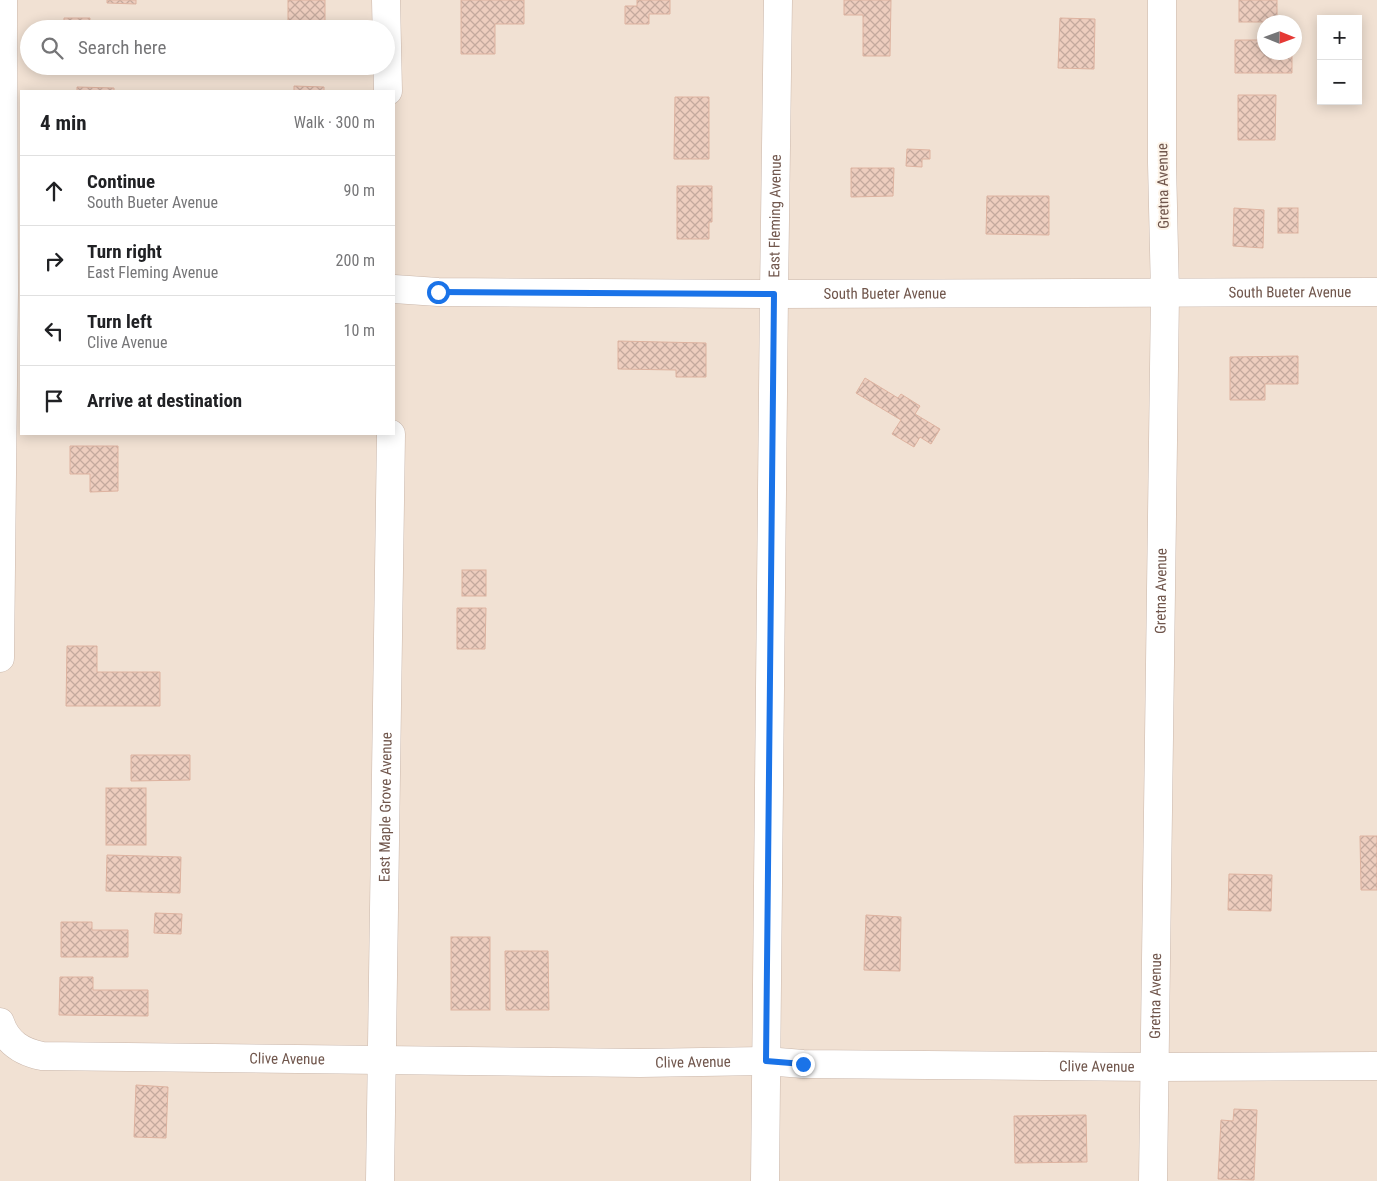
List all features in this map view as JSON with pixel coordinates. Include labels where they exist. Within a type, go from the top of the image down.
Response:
[{"type":"street","points":[[0,658],[12,291],[3,0]]},
{"type":"street","points":[[386,0],[386,20]]},
{"type":"street","name":"East Fleming Avenue","points":[[765,1181],[778,0]]},
{"type":"street","name":"Gretna Avenue","points":[[1153,1181],[1165,294],[1162,162],[1162,0]]},
{"type":"street","points":[[388,75],[388,90]]},
{"type":"street","name":"South Bueter Avenue","points":[[395,289],[438,292],[774,294],[1377,292]]},
{"type":"street","name":"East Maple Grove Avenue","points":[[380,1181],[391,435]]},
{"type":"street","name":"Clive Avenue","points":[[6,1032],[17,1048],[42,1056],[640,1063],[766,1061],[803,1064],[1155,1067],[1377,1066]]},
{"type":"shaded area","points":[[0,0],[1377,0],[1377,1181],[0,1181]]},
{"type":"building","points":[[107,0],[136,0],[136,4],[107,3]]},
{"type":"building","points":[[288,0],[325,0],[325,20],[288,20]]},
{"type":"building","points":[[461,0],[524,0],[524,24],[495,24],[495,54],[461,54]]},
{"type":"building","points":[[637,0],[670,0],[670,14],[649,14],[649,24],[625,24],[625,6],[637,6]]},
{"type":"building","points":[[844,0],[891,0],[890,56],[863,56],[863,15],[844,15]]},
{"type":"building","points":[[1239,0],[1277,0],[1277,15],[1257,15],[1257,22],[1239,22]]},
{"type":"building","points":[[64,18],[90,18],[90,20],[64,20]]},
{"type":"building","points":[[1060,18],[1095,19],[1094,69],[1058,68]]},
{"type":"building","points":[[1235,40],[1257,40],[1257,60],[1292,60],[1292,73],[1235,73]]},
{"type":"building","points":[[294,86],[324,87],[324,90],[294,90]]},
{"type":"building","points":[[77,87],[114,88],[114,90],[77,90]]},
{"type":"building","points":[[1238,95],[1276,95],[1275,140],[1238,140]]},
{"type":"building","points":[[675,97],[709,97],[709,159],[674,159]]},
{"type":"building","points":[[907,149],[930,150],[930,159],[922,159],[922,167],[906,166]]},
{"type":"building","points":[[851,168],[894,168],[893,196],[851,197]]},
{"type":"building","points":[[677,186],[712,186],[712,222],[709,222],[709,239],[677,239]]},
{"type":"building","points":[[987,196],[1049,196],[1049,235],[986,234]]},
{"type":"building","points":[[1234,208],[1264,210],[1263,248],[1233,246]]},
{"type":"building","points":[[1278,208],[1298,208],[1298,233],[1278,233]]},
{"type":"building","points":[[618,341],[706,343],[706,377],[676,377],[676,370],[618,369]]},
{"type":"building","points":[[1298,356],[1298,384],[1265,384],[1265,400],[1230,400],[1230,357]]},
{"type":"building","points":[[865,378],[898,398],[901,394],[920,406],[915,414],[940,429],[931,444],[920,437],[914,447],[892,434],[901,420],[856,393]]},
{"type":"building","points":[[70,446],[118,446],[118,491],[90,492],[90,474],[70,474]]},
{"type":"building","points":[[462,570],[486,570],[486,596],[462,596]]},
{"type":"building","points":[[457,608],[486,608],[485,649],[457,649]]},
{"type":"building","points":[[67,646],[97,646],[97,672],[160,672],[160,706],[66,706]]},
{"type":"building","points":[[131,755],[190,755],[190,780],[131,781]]},
{"type":"building","points":[[106,788],[146,788],[146,845],[106,845]]},
{"type":"building","points":[[1360,836],[1377,836],[1377,890],[1361,890]]},
{"type":"building","points":[[107,855],[181,857],[180,893],[106,891]]},
{"type":"building","points":[[1229,874],[1272,875],[1271,911],[1228,910]]},
{"type":"building","points":[[155,913],[182,914],[181,934],[154,933]]},
{"type":"building","points":[[866,915],[901,917],[900,971],[864,970]]},
{"type":"building","points":[[61,922],[92,922],[92,930],[128,930],[128,957],[61,957]]},
{"type":"building","points":[[451,937],[490,937],[490,1010],[451,1010]]},
{"type":"building","points":[[505,951],[548,951],[549,1010],[506,1010]]},
{"type":"building","points":[[60,977],[93,977],[93,990],[148,990],[148,1016],[59,1015]]},
{"type":"building","points":[[136,1085],[168,1087],[166,1138],[134,1137]]},
{"type":"building","points":[[1234,1109],[1257,1110],[1254,1180],[1218,1179],[1221,1120],[1233,1121]]},
{"type":"building","points":[[1086,1115],[1087,1162],[1015,1163],[1014,1116]]},
{"type":"route","points":[[438,292],[774,294],[766,1061],[803,1064]]}]
